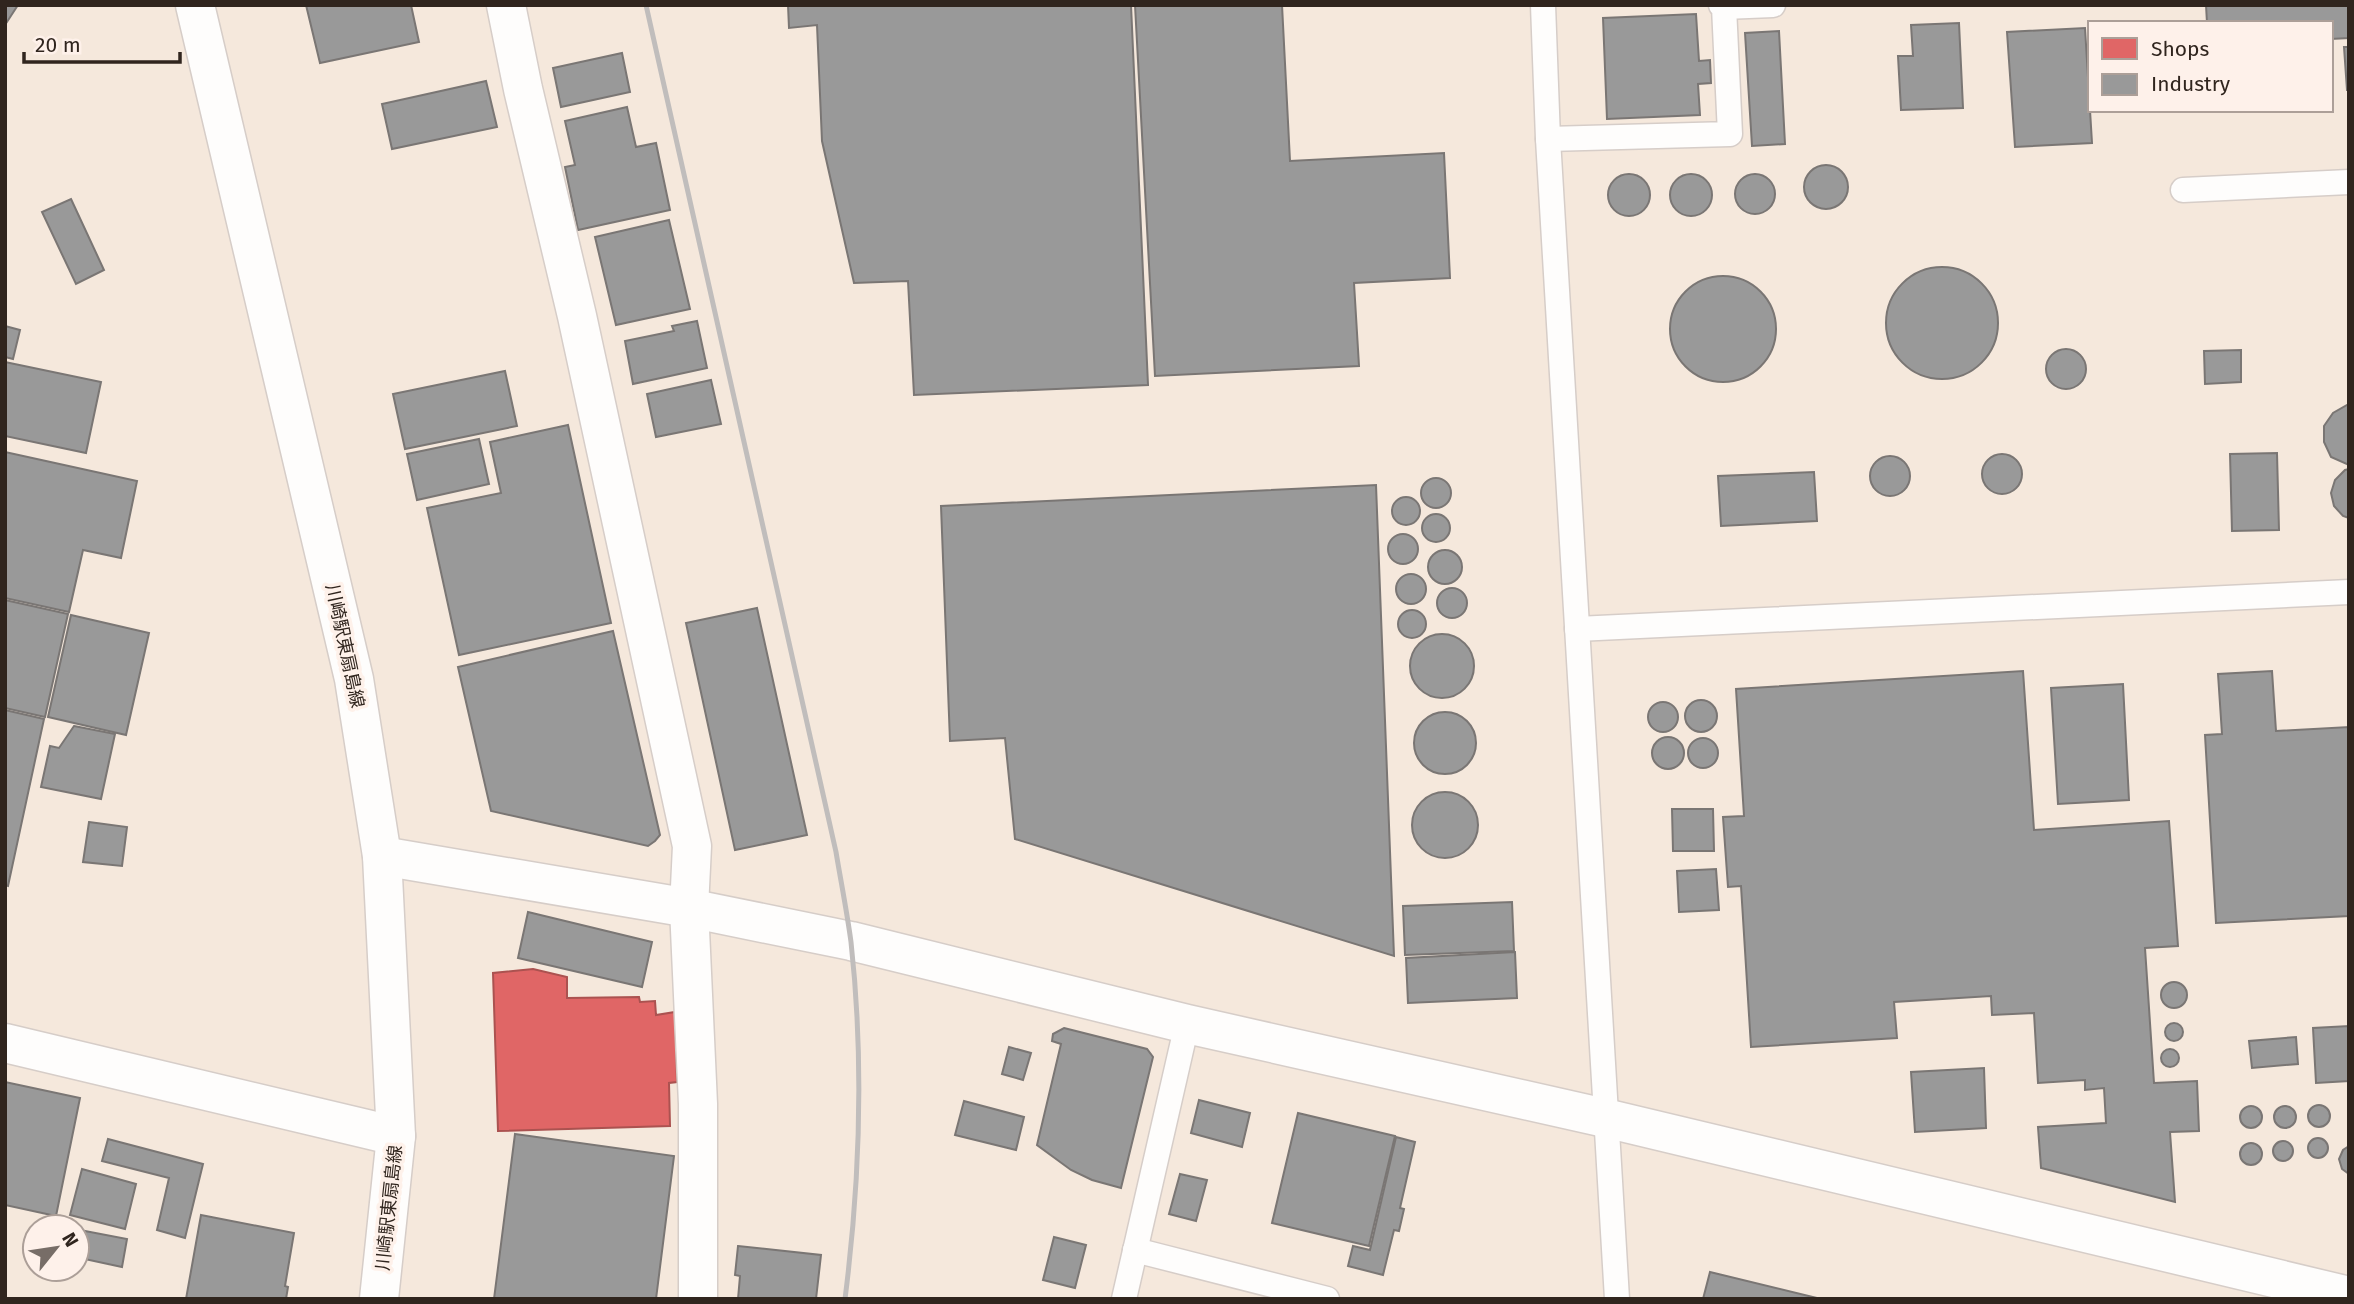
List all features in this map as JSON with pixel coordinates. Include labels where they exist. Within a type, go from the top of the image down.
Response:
[{"type":"main road","name":"川崎駅東扇島線","points":[[195,5],[354,679],[382,856],[396,1136],[379,1299]]},
{"type":"main road","points":[[506,5],[523,89],[577,316],[692,846],[688,908],[698,1104],[698,1299]]},
{"type":"main road","points":[[382,856],[688,908],[910,955],[1187,1024],[1605,1118],[2300,1292],[2349,1296]]},
{"type":"main road","points":[[5,1043],[396,1136]]},
{"type":"lane","points":[[1543,5],[1548,139],[1617,1299]]},
{"type":"lane","points":[[1548,139],[1730,134],[1723,6],[1773,5]]},
{"type":"lane","points":[[2183,190],[2349,182]]},
{"type":"lane","points":[[1577,629],[2349,592]]},
{"type":"lane","points":[[1124,1299],[1187,1024]]},
{"type":"lane","points":[[1135,1250],[1326,1299]]},
{"type":"shaded area","points":[[5,5],[2349,5],[2349,1299],[5,1299]]},
{"type":"building: Shops","points":[[533,969],[567,977],[567,998],[639,997],[640,1002],[655,1001],[656,1015],[675,1012],[677,1082],[669,1083],[670,1126],[498,1131],[493,973]]},
{"type":"building: Industry","points":[[5,5],[18,5],[5,25]]},
{"type":"building: Industry","points":[[306,5],[411,5],[419,42],[320,63]]},
{"type":"building: Industry","points":[[788,5],[1131,5],[1148,385],[914,395],[908,281],[854,283],[822,141],[817,25],[789,28]]},
{"type":"building: Industry","points":[[1135,5],[1282,5],[1290,161],[1444,153],[1450,278],[1354,283],[1359,366],[1155,376]]},
{"type":"building: Industry","points":[[2206,5],[2349,5],[2349,38],[2333,39],[2333,21],[2207,21]]},
{"type":"building: Industry","points":[[1696,14],[1699,61],[1710,60],[1711,83],[1698,84],[1700,115],[1607,119],[1603,18]]},
{"type":"building: Industry","points":[[1959,23],[1963,108],[1901,110],[1898,56],[1913,56],[1911,25]]},
{"type":"building: Industry","points":[[2085,28],[2088,112],[2092,143],[2015,147],[2007,32]]},
{"type":"building: Industry","points":[[1779,31],[1785,144],[1752,146],[1745,33]]},
{"type":"building: Industry","points":[[2344,47],[2349,47],[2349,90],[2347,90]]},
{"type":"building: Industry","points":[[622,53],[630,92],[561,107],[553,68]]},
{"type":"building: Industry","points":[[486,81],[497,127],[392,149],[382,104]]},
{"type":"building: Industry","points":[[627,107],[636,147],[656,143],[670,210],[578,230],[565,167],[575,165],[565,121]]},
{"type":"building: Industry","points":[[1826,165],[1842,171],[1848,187],[1842,203],[1826,209],[1810,203],[1804,187],[1810,171]]},
{"type":"building: Industry","points":[[1629,174],[1644,180],[1650,195],[1644,210],[1629,216],[1614,210],[1608,195],[1614,180]]},
{"type":"building: Industry","points":[[1691,174],[1706,180],[1712,195],[1706,210],[1691,216],[1676,210],[1670,195],[1676,180]]},
{"type":"building: Industry","points":[[1755,174],[1763,175],[1769,180],[1774,186],[1774,202],[1769,208],[1763,213],[1755,214],[1747,213],[1741,208],[1736,202],[1735,194],[1736,186],[1741,180],[1747,175]]},
{"type":"building: Industry","points":[[71,199],[104,270],[76,284],[42,212]]},
{"type":"building: Industry","points":[[669,220],[690,309],[616,325],[595,237]]},
{"type":"building: Industry","points":[[1942,267],[1963,271],[1982,283],[1994,302],[1998,323],[1994,344],[1982,363],[1963,375],[1942,379],[1921,375],[1902,363],[1890,344],[1886,323],[1890,302],[1902,283],[1921,271]]},
{"type":"building: Industry","points":[[1723,276],[1743,280],[1761,291],[1772,309],[1776,329],[1772,349],[1761,367],[1743,378],[1723,382],[1703,378],[1685,367],[1674,349],[1670,329],[1674,309],[1685,291],[1703,280]]},
{"type":"building: Industry","points":[[697,321],[707,368],[633,384],[625,341],[674,331],[672,326]]},
{"type":"building: Industry","points":[[5,326],[20,330],[13,359],[5,357]]},
{"type":"building: Industry","points":[[2066,349],[2074,350],[2080,355],[2085,361],[2085,377],[2080,383],[2074,388],[2066,389],[2058,388],[2052,383],[2047,377],[2046,369],[2047,361],[2052,355],[2058,350]]},
{"type":"building: Industry","points":[[2241,350],[2241,382],[2205,384],[2204,351]]},
{"type":"building: Industry","points":[[5,362],[101,382],[86,453],[5,436]]},
{"type":"building: Industry","points":[[505,371],[517,426],[405,449],[393,394]]},
{"type":"building: Industry","points":[[711,380],[721,424],[656,437],[647,394]]},
{"type":"building: Industry","points":[[2347,405],[2349,465],[2331,457],[2324,442],[2324,426],[2333,413]]},
{"type":"building: Industry","points":[[568,425],[611,623],[459,655],[427,508],[501,493],[490,442]]},
{"type":"building: Industry","points":[[479,439],[489,484],[417,500],[407,454]]},
{"type":"building: Industry","points":[[5,452],[137,481],[121,558],[83,550],[69,612],[5,598]]},
{"type":"building: Industry","points":[[2277,453],[2279,530],[2232,531],[2230,454]]},
{"type":"building: Industry","points":[[2002,454],[2010,455],[2016,460],[2021,466],[2021,482],[2016,488],[2010,493],[2002,494],[1994,493],[1988,488],[1983,482],[1982,474],[1983,466],[1988,460],[1994,455]]},
{"type":"building: Industry","points":[[1890,456],[1904,462],[1910,476],[1904,490],[1890,496],[1876,490],[1870,476],[1876,462]]},
{"type":"building: Industry","points":[[2349,469],[2349,518],[2343,516],[2334,506],[2331,493],[2335,480]]},
{"type":"building: Industry","points":[[1814,472],[1817,521],[1721,526],[1718,476]]},
{"type":"building: Industry","points":[[1436,478],[1447,482],[1451,493],[1447,504],[1436,508],[1425,504],[1421,493],[1425,482]]},
{"type":"building: Industry","points":[[1376,485],[1394,956],[1015,839],[1005,738],[950,741],[941,506]]},
{"type":"building: Industry","points":[[1406,497],[1416,501],[1420,511],[1416,521],[1406,525],[1396,521],[1392,511],[1396,501]]},
{"type":"building: Industry","points":[[1436,514],[1446,518],[1450,528],[1446,538],[1436,542],[1426,538],[1422,528],[1426,518]]},
{"type":"building: Industry","points":[[1403,534],[1414,538],[1418,549],[1414,560],[1403,564],[1392,560],[1388,549],[1392,538]]},
{"type":"building: Industry","points":[[1445,550],[1457,555],[1462,567],[1457,579],[1445,584],[1433,579],[1428,567],[1433,555]]},
{"type":"building: Industry","points":[[1411,574],[1422,578],[1426,589],[1422,600],[1411,604],[1400,600],[1396,589],[1400,578]]},
{"type":"building: Industry","points":[[1452,588],[1458,589],[1466,597],[1466,609],[1458,617],[1452,618],[1446,617],[1438,609],[1437,603],[1438,597],[1446,589]]},
{"type":"building: Industry","points":[[5,600],[68,614],[45,717],[5,708]]},
{"type":"building: Industry","points":[[757,608],[807,835],[735,850],[686,623]]},
{"type":"building: Industry","points":[[1412,610],[1422,614],[1426,624],[1422,634],[1412,638],[1402,634],[1398,624],[1402,614]]},
{"type":"building: Industry","points":[[71,615],[149,633],[126,735],[48,717]]},
{"type":"building: Industry","points":[[613,631],[660,835],[648,846],[491,811],[458,667]]},
{"type":"building: Industry","points":[[1442,634],[1460,640],[1468,648],[1474,666],[1468,684],[1460,692],[1442,698],[1424,692],[1416,684],[1410,666],[1416,648],[1424,640]]},
{"type":"building: Industry","points":[[2023,671],[2034,830],[2169,821],[2178,946],[2145,948],[2154,1083],[2197,1081],[2199,1131],[2170,1132],[2175,1202],[2041,1168],[2038,1127],[2106,1123],[2104,1088],[2085,1090],[2085,1080],[2038,1083],[2034,1013],[1992,1015],[1991,996],[1894,1002],[1897,1038],[1751,1047],[1741,886],[1728,887],[1723,817],[1744,816],[1736,689]]},
{"type":"building: Industry","points":[[2272,671],[2276,731],[2349,727],[2349,916],[2216,923],[2205,735],[2222,734],[2218,674]]},
{"type":"building: Industry","points":[[2123,684],[2129,800],[2058,804],[2051,688]]},
{"type":"building: Industry","points":[[1701,700],[1712,705],[1717,716],[1712,727],[1701,732],[1690,727],[1685,716],[1690,705]]},
{"type":"building: Industry","points":[[1663,702],[1674,706],[1678,717],[1674,728],[1663,732],[1652,728],[1648,717],[1652,706]]},
{"type":"building: Industry","points":[[5,710],[44,719],[8,886],[5,885]]},
{"type":"building: Industry","points":[[1445,712],[1457,714],[1467,721],[1474,731],[1474,755],[1467,765],[1457,772],[1445,774],[1433,772],[1423,765],[1416,755],[1414,743],[1416,731],[1423,721],[1433,714]]},
{"type":"building: Industry","points":[[74,726],[115,734],[101,799],[41,787],[50,746],[59,748]]},
{"type":"building: Industry","points":[[1668,737],[1679,742],[1684,753],[1679,764],[1668,769],[1657,764],[1652,753],[1657,742]]},
{"type":"building: Industry","points":[[1703,738],[1709,739],[1717,747],[1717,759],[1709,767],[1703,768],[1697,767],[1689,759],[1688,753],[1689,747],[1697,739]]},
{"type":"building: Industry","points":[[1445,792],[1458,795],[1468,802],[1475,812],[1478,825],[1475,838],[1468,848],[1458,855],[1445,858],[1432,855],[1422,848],[1415,838],[1412,825],[1415,812],[1422,802],[1432,795]]},
{"type":"building: Industry","points":[[1672,809],[1713,809],[1714,851],[1673,851]]},
{"type":"building: Industry","points":[[89,822],[127,827],[122,866],[83,862]]},
{"type":"building: Industry","points":[[1716,869],[1719,910],[1679,912],[1677,871]]},
{"type":"building: Industry","points":[[1512,902],[1514,951],[1405,955],[1403,906]]},
{"type":"building: Industry","points":[[528,912],[652,942],[642,987],[518,958]]},
{"type":"building: Industry","points":[[1515,952],[1517,998],[1408,1003],[1406,958]]},
{"type":"building: Industry","points":[[2174,982],[2183,986],[2187,995],[2183,1004],[2174,1008],[2165,1004],[2161,995],[2165,986]]},
{"type":"building: Industry","points":[[2174,1023],[2180,1026],[2183,1032],[2180,1038],[2174,1041],[2168,1038],[2165,1032],[2168,1026]]},
{"type":"building: Industry","points":[[2349,1026],[2349,1081],[2316,1083],[2313,1028]]},
{"type":"building: Industry","points":[[1064,1028],[1147,1049],[1153,1057],[1121,1188],[1092,1180],[1071,1170],[1037,1145],[1061,1044],[1052,1041],[1053,1034]]},
{"type":"building: Industry","points":[[2296,1037],[2298,1064],[2252,1068],[2249,1041]]},
{"type":"building: Industry","points":[[1009,1047],[1031,1053],[1023,1080],[1002,1074]]},
{"type":"building: Industry","points":[[2170,1049],[2176,1052],[2179,1058],[2176,1064],[2170,1067],[2164,1064],[2161,1058],[2164,1052]]},
{"type":"building: Industry","points":[[1984,1068],[1986,1128],[1915,1132],[1911,1072]]},
{"type":"building: Industry","points":[[5,1082],[80,1098],[57,1213],[42,1213],[5,1205]]},
{"type":"building: Industry","points":[[1199,1100],[1250,1113],[1242,1147],[1191,1133]]},
{"type":"building: Industry","points":[[964,1101],[1024,1117],[1016,1150],[955,1135]]},
{"type":"building: Industry","points":[[2319,1105],[2329,1112],[2330,1116],[2323,1126],[2319,1127],[2309,1120],[2308,1116],[2315,1106]]},
{"type":"building: Industry","points":[[2251,1106],[2259,1109],[2262,1117],[2259,1125],[2251,1128],[2243,1125],[2240,1117],[2243,1109]]},
{"type":"building: Industry","points":[[2285,1106],[2293,1109],[2296,1117],[2293,1125],[2285,1128],[2277,1125],[2274,1117],[2277,1109]]},
{"type":"building: Industry","points":[[1298,1113],[1395,1136],[1369,1246],[1272,1223]]},
{"type":"building: Industry","points":[[515,1134],[674,1156],[656,1299],[494,1299]]},
{"type":"building: Industry","points":[[1396,1137],[1415,1142],[1400,1208],[1404,1209],[1399,1231],[1394,1230],[1383,1275],[1348,1266],[1353,1246],[1370,1250]]},
{"type":"building: Industry","points":[[2318,1138],[2325,1141],[2328,1148],[2325,1155],[2318,1158],[2311,1155],[2308,1148],[2311,1141]]},
{"type":"building: Industry","points":[[108,1139],[203,1164],[185,1238],[157,1230],[169,1178],[102,1161]]},
{"type":"building: Industry","points":[[2283,1141],[2290,1144],[2293,1151],[2290,1158],[2283,1161],[2276,1158],[2273,1151],[2276,1144]]},
{"type":"building: Industry","points":[[2251,1143],[2261,1150],[2262,1154],[2255,1164],[2251,1165],[2241,1158],[2240,1154],[2247,1144]]},
{"type":"building: Industry","points":[[2349,1146],[2349,1174],[2342,1169],[2339,1159],[2343,1150]]},
{"type":"building: Industry","points":[[82,1169],[136,1184],[125,1229],[91,1220],[91,1213],[71,1213]]},
{"type":"building: Industry","points":[[1180,1174],[1207,1180],[1196,1221],[1169,1214]]},
{"type":"building: Industry","points":[[201,1215],[294,1233],[285,1286],[288,1287],[286,1299],[186,1299]]},
{"type":"building: Industry","points":[[91,1232],[127,1239],[122,1267],[91,1260]]},
{"type":"building: Industry","points":[[1054,1237],[1086,1245],[1075,1288],[1043,1280]]},
{"type":"building: Industry","points":[[738,1246],[821,1255],[816,1299],[738,1299],[740,1276],[735,1275]]},
{"type":"building: Industry","points":[[1710,1272],[1821,1299],[1703,1299]]},
{"type":"railway","points":[[646,5],[836,852],[849,931],[855,986],[859,1076],[857,1165],[845,1299]]}]
